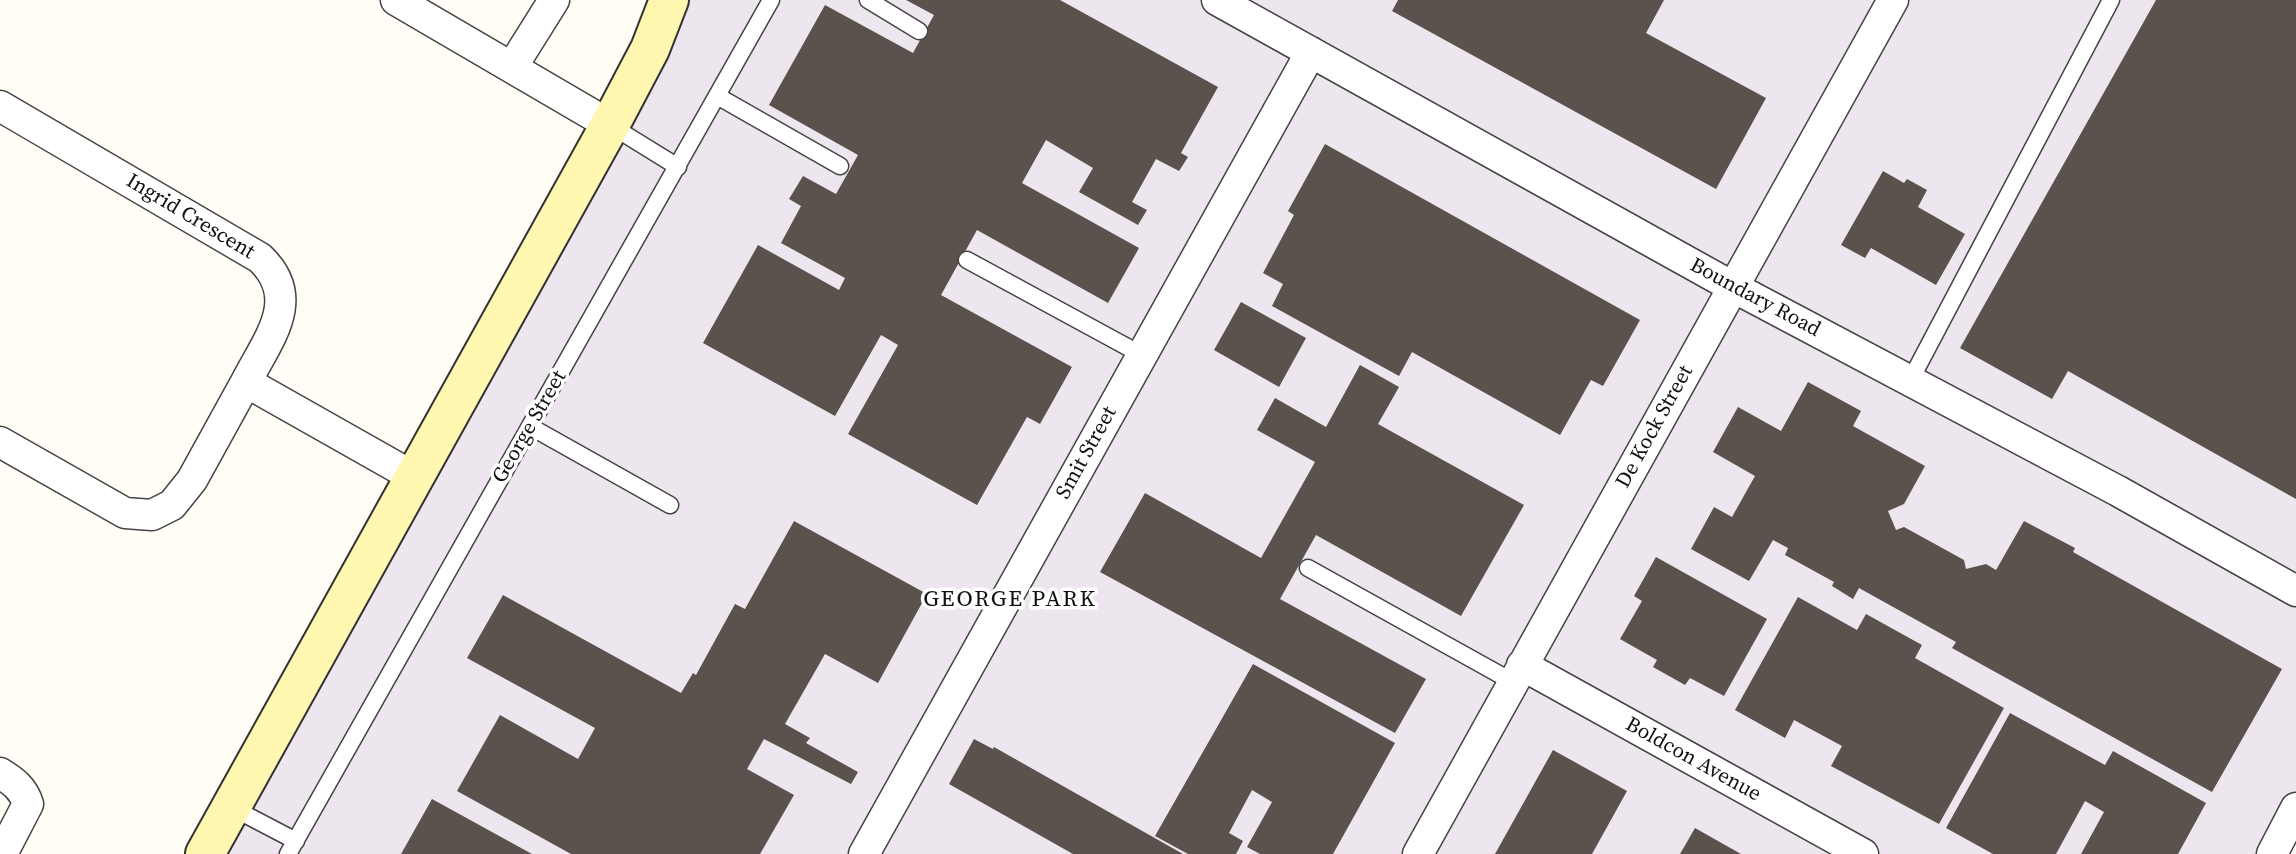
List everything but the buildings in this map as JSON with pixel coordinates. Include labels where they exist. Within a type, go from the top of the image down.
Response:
[{"type":"street","points":[[396,0],[610,125]]},
{"type":"street","points":[[512,67],[554,0]]},
{"type":"street","points":[[205,854],[610,125],[650,49],[669,0]]},
{"type":"street","name":"Boundary Road","points":[[1217,0],[1733,287],[2296,591]]},
{"type":"street","name":"De Kock Street","points":[[1418,854],[1893,0]]},
{"type":"street","name":"Smit Street","points":[[864,854],[1311,52]]},
{"type":"street","name":"Ingrid Crescent","points":[[0,106],[260,258],[274,271],[281,289],[280,307],[273,329],[192,480],[172,505],[152,515],[125,513],[0,442]]},
{"type":"street","points":[[246,382],[414,477]]},
{"type":"street","name":"Boldcon Avenue","points":[[1518,674],[1863,854]]},
{"type":"street","points":[[0,773],[15,782],[25,794],[27,804],[2,854]]},
{"type":"street","points":[[2272,854],[2296,808]]},
{"type":"lane","name":"George Street","points":[[292,847],[719,97],[771,0]]},
{"type":"lane","points":[[868,0],[919,31]]},
{"type":"lane","points":[[1910,381],[2111,0]]},
{"type":"lane","points":[[719,97],[840,166]]},
{"type":"lane","points":[[610,125],[677,167]]},
{"type":"lane","points":[[967,260],[1142,355]]},
{"type":"lane","points":[[531,427],[670,505]]},
{"type":"lane","points":[[1308,568],[1518,674]]},
{"type":"lane","points":[[231,807],[292,847]]},
{"type":"shaded area","points":[[663,0],[2296,0],[2296,794],[2263,854],[199,854]]},
{"type":"district","name":"GEORGE PARK","points":[[1010,600]]}]
